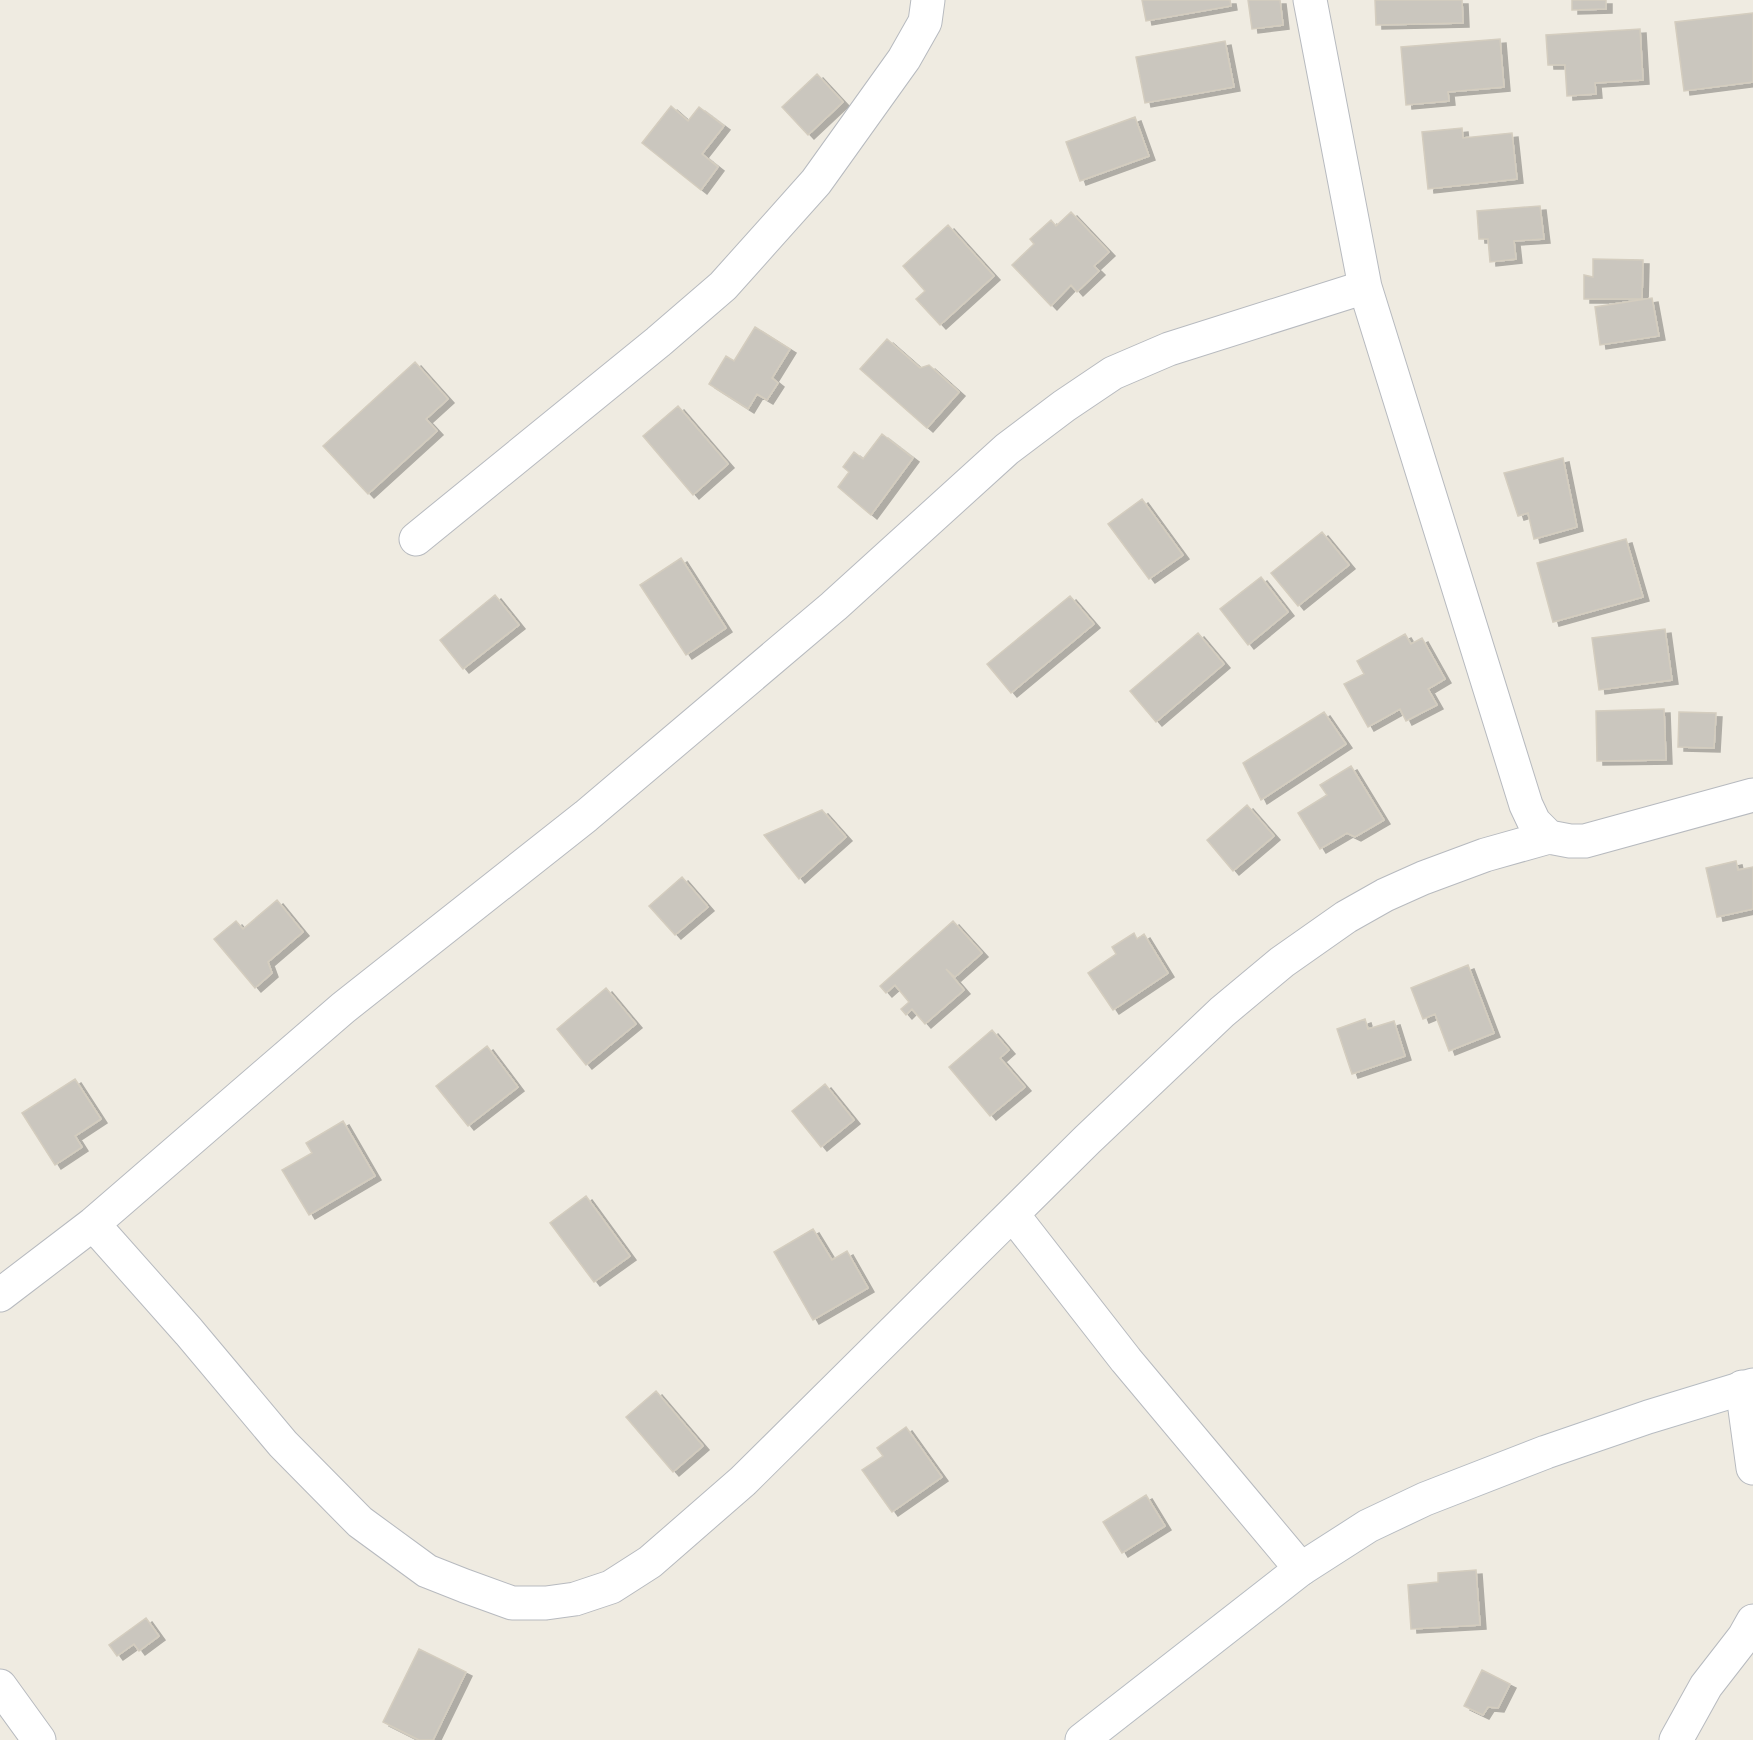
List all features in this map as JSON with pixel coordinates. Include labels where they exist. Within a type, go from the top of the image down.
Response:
[{"type":"street","points":[[416,539],[658,342],[723,286],[823,172],[904,59],[925,22],[928,0]]},
{"type":"street","points":[[1310,0],[1365,287],[1526,805],[1534,822],[1549,837]]},
{"type":"street","points":[[0,1295],[93,1224],[343,1008],[586,816],[834,606],[1007,449],[1064,406],[1113,374],[1169,349],[1365,287]]},
{"type":"street","points":[[93,1224],[189,1332],[283,1444],[360,1522],[427,1571],[512,1603],[546,1603],[575,1599],[610,1587],[650,1562],[742,1481],[1087,1140],[1222,1012],[1282,962],[1346,917],[1385,895],[1485,855],[1549,837],[1585,841],[1753,795]]},
{"type":"street","points":[[1013,1215],[1126,1360],[1301,1569]]},
{"type":"street","points":[[1082,1740],[1301,1569],[1368,1526],[1425,1499],[1546,1452],[1748,1386],[1753,1468]]},
{"type":"street","points":[[1676,1740],[1706,1686],[1753,1622]]},
{"type":"street","points":[[0,1686],[39,1740]]},
{"type":"building","points":[[1142,0],[1230,0],[1231,6],[1146,21]]},
{"type":"building","points":[[1248,0],[1280,0],[1283,25],[1252,29]]},
{"type":"building","points":[[1375,0],[1462,0],[1463,23],[1376,25]]},
{"type":"building","points":[[1572,0],[1606,0],[1606,9],[1572,10]]},
{"type":"building","points":[[1753,13],[1753,82],[1684,91],[1675,22]]},
{"type":"building","points":[[1640,29],[1643,80],[1595,83],[1596,94],[1567,96],[1565,65],[1548,65],[1546,35]]},
{"type":"building","points":[[1500,39],[1504,87],[1448,92],[1449,101],[1406,105],[1401,47]]},
{"type":"building","points":[[1225,41],[1234,87],[1145,103],[1136,57]]},
{"type":"building","points":[[817,74],[843,102],[808,135],[782,107]]},
{"type":"building","points":[[671,106],[688,121],[699,107],[724,126],[702,154],[718,167],[701,190],[642,143]]},
{"type":"building","points":[[1135,117],[1149,156],[1080,181],[1066,142]]},
{"type":"building","points":[[1462,128],[1463,138],[1512,133],[1517,179],[1428,189],[1422,132]]},
{"type":"building","points":[[1540,206],[1544,239],[1514,241],[1516,259],[1490,262],[1488,239],[1479,239],[1477,211]]},
{"type":"building","points":[[1071,212],[1109,252],[1094,266],[1099,271],[1077,292],[1071,285],[1051,306],[1012,265],[1034,244],[1030,239],[1051,220],[1056,226]]},
{"type":"building","points":[[948,225],[994,276],[940,325],[916,299],[925,291],[903,266]]},
{"type":"building","points":[[1593,259],[1643,260],[1642,299],[1584,299],[1584,275],[1593,277]]},
{"type":"building","points":[[1652,298],[1659,336],[1600,345],[1595,307]]},
{"type":"building","points":[[755,327],[790,349],[772,378],[778,383],[767,400],[757,394],[748,409],[709,384],[726,356],[734,361]]},
{"type":"building","points":[[887,339],[920,368],[929,365],[959,392],[927,428],[860,369]]},
{"type":"building","points":[[415,362],[448,399],[426,419],[437,431],[368,494],[323,446]]},
{"type":"building","points":[[678,406],[728,464],[693,495],[643,436]]},
{"type":"building","points":[[882,434],[913,458],[871,515],[838,487],[849,472],[843,467],[854,452],[863,459]]},
{"type":"building","points":[[1563,458],[1577,527],[1534,539],[1528,513],[1518,516],[1504,473]]},
{"type":"building","points":[[1142,499],[1183,555],[1149,579],[1108,524]]},
{"type":"building","points":[[1322,532],[1349,565],[1298,606],[1271,573]]},
{"type":"building","points":[[1626,539],[1643,597],[1553,622],[1537,563]]},
{"type":"building","points":[[681,558],[726,628],[686,655],[640,585]]},
{"type":"building","points":[[1261,577],[1288,612],[1248,645],[1220,609]]},
{"type":"building","points":[[495,595],[519,625],[463,669],[440,640]]},
{"type":"building","points":[[1070,596],[1094,624],[1011,693],[987,664]]},
{"type":"building","points":[[1665,629],[1672,680],[1599,690],[1592,638]]},
{"type":"building","points":[[1198,633],[1224,664],[1156,722],[1130,691]]},
{"type":"building","points":[[1405,634],[1411,644],[1422,638],[1445,679],[1428,689],[1437,705],[1406,721],[1400,709],[1368,727],[1344,684],[1364,674],[1357,661]]},
{"type":"building","points":[[1664,709],[1666,760],[1597,761],[1596,711]]},
{"type":"building","points":[[1324,712],[1346,744],[1261,800],[1243,763]]},
{"type":"building","points":[[1679,712],[1716,713],[1714,748],[1678,747]]},
{"type":"building","points":[[1351,766],[1384,820],[1355,837],[1347,833],[1320,849],[1298,813],[1327,795],[1320,785]]},
{"type":"building","points":[[1247,805],[1274,836],[1233,871],[1207,840]]},
{"type":"building","points":[[822,810],[846,837],[799,879],[764,835]]},
{"type":"building","points":[[1736,861],[1738,870],[1753,867],[1753,909],[1717,917],[1706,868]]},
{"type":"building","points":[[682,877],[708,907],[675,935],[649,906]]},
{"type":"building","points":[[277,900],[303,932],[268,962],[272,973],[255,988],[214,939],[236,921],[243,929]]},
{"type":"building","points":[[953,921],[982,953],[955,977],[946,969],[964,990],[925,1024],[912,1009],[906,1015],[901,1009],[909,1002],[895,985],[886,993],[880,986]]},
{"type":"building","points":[[1134,933],[1137,939],[1144,934],[1168,973],[1113,1010],[1088,973],[1116,954],[1112,947]]},
{"type":"building","points":[[1468,965],[1494,1033],[1449,1051],[1435,1014],[1423,1019],[1411,988]]},
{"type":"building","points":[[606,988],[636,1024],[586,1065],[557,1029]]},
{"type":"building","points":[[1365,1019],[1368,1029],[1394,1021],[1405,1056],[1352,1074],[1337,1029]]},
{"type":"building","points":[[992,1030],[1009,1050],[1000,1058],[1025,1087],[990,1116],[949,1067]]},
{"type":"building","points":[[487,1046],[518,1087],[468,1126],[436,1086]]},
{"type":"building","points":[[75,1079],[101,1119],[75,1136],[82,1147],[55,1165],[22,1113]]},
{"type":"building","points":[[825,1084],[854,1120],[821,1147],[792,1111]]},
{"type":"building","points":[[343,1121],[375,1176],[309,1215],[282,1170],[312,1153],[306,1143]]},
{"type":"building","points":[[586,1196],[630,1256],[594,1282],[550,1223]]},
{"type":"building","points":[[813,1229],[832,1260],[847,1251],[868,1288],[813,1320],[774,1252]]},
{"type":"building","points":[[656,1391],[703,1446],[673,1472],[626,1417]]},
{"type":"building","points":[[906,1427],[942,1477],[892,1512],[862,1470],[883,1456],[877,1448]]},
{"type":"building","points":[[1146,1495],[1165,1526],[1122,1553],[1103,1522]]},
{"type":"building","points":[[1476,1570],[1480,1625],[1411,1629],[1408,1585],[1438,1582],[1438,1573]]},
{"type":"building","points":[[146,1618],[159,1636],[139,1651],[134,1644],[117,1656],[109,1645]]},
{"type":"building","points":[[419,1649],[466,1672],[433,1740],[419,1740],[383,1722]]},
{"type":"building","points":[[1482,1670],[1510,1684],[1498,1708],[1488,1707],[1483,1715],[1464,1706]]}]
